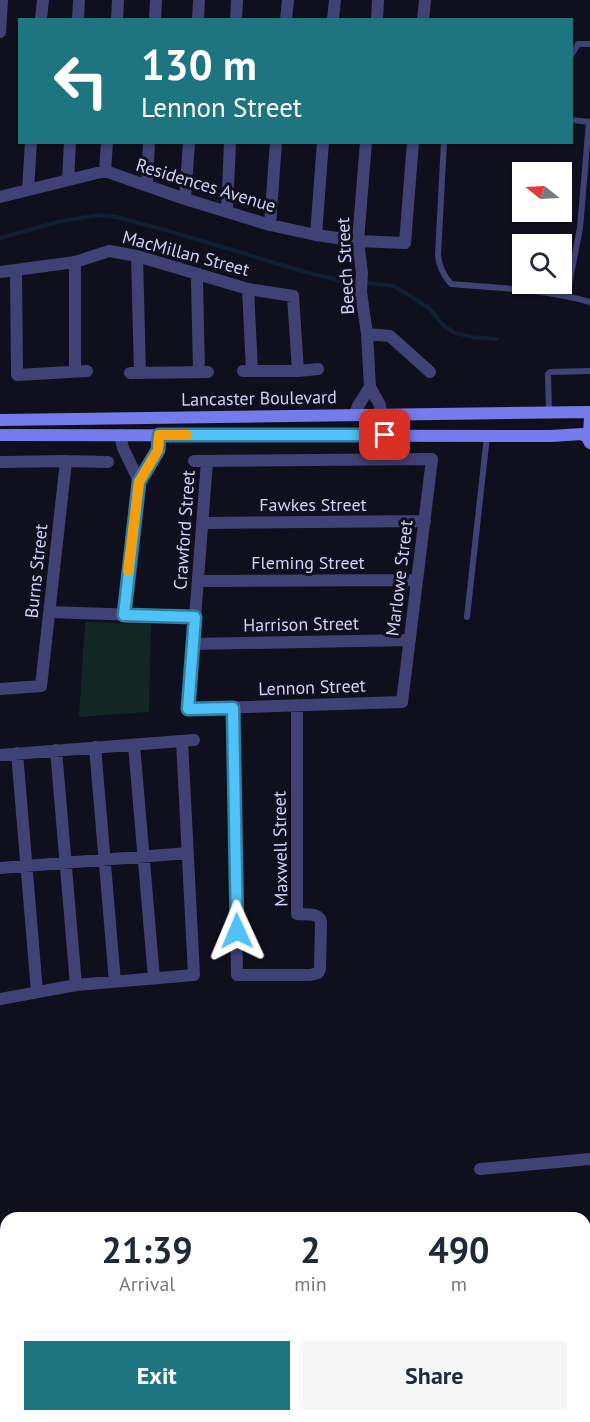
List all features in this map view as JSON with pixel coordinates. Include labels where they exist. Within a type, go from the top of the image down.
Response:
[{"type":"main road","name":"Lancaster Boulevard","points":[[0,420],[590,412]]},
{"type":"main road","points":[[590,418],[590,442]]},
{"type":"main road","name":"Lancaster Boulevard","points":[[0,435],[487,436],[582,434],[590,442]]},
{"type":"street","points":[[0,32],[2,0]]},
{"type":"street","points":[[41,18],[43,0]]},
{"type":"street","points":[[78,18],[79,0]]},
{"type":"street","points":[[117,18],[118,0]]},
{"type":"street","points":[[155,18],[156,0]]},
{"type":"street","points":[[198,18],[199,0]]},
{"type":"street","points":[[236,18],[237,0]]},
{"type":"street","points":[[286,18],[288,0]]},
{"type":"street","points":[[333,18],[335,0]]},
{"type":"street","points":[[377,18],[378,0]]},
{"type":"street","points":[[423,18],[425,0]]},
{"type":"street","points":[[28,190],[31,144]]},
{"type":"street","points":[[68,180],[70,144]]},
{"type":"street","points":[[0,197],[105,171],[107,144]]},
{"type":"street","points":[[147,186],[149,144]]},
{"type":"street","points":[[185,198],[189,144]]},
{"type":"street","points":[[227,212],[230,144]]},
{"type":"street","points":[[270,225],[276,144]]},
{"type":"street","points":[[316,235],[323,144]]},
{"type":"street","name":"Beech Street","points":[[366,144],[358,245],[370,387],[380,405],[381,414]]},
{"type":"street","name":"Residences Avenue","points":[[105,171],[270,225],[358,245],[405,243],[413,144]]},
{"type":"street","name":"MacMillan Street","points":[[0,272],[75,262],[109,251],[136,256],[248,289],[293,296],[298,371]]},
{"type":"street","points":[[136,256],[135,373],[203,372],[197,281],[199,274]]},
{"type":"street","points":[[16,270],[17,375],[81,371],[75,262]]},
{"type":"street","points":[[248,289],[248,371],[318,369]]},
{"type":"street","points":[[367,334],[390,336],[430,372]]},
{"type":"street","points":[[355,415],[370,387]]},
{"type":"street","points":[[120,435],[123,448],[139,482]]},
{"type":"street","points":[[124,615],[139,482],[158,450],[159,435]]},
{"type":"street","name":"Marlowe Street","points":[[207,461],[432,459],[402,702]]},
{"type":"street","name":"Burns Street","points":[[0,689],[41,686],[66,461]]},
{"type":"street","points":[[194,461],[207,461]]},
{"type":"street","name":"Crawford Street","points":[[188,709],[207,461]]},
{"type":"street","points":[[0,463],[108,462]]},
{"type":"street","name":"Fawkes Street","points":[[202,523],[424,521]]},
{"type":"street","name":"Fleming Street","points":[[198,581],[417,580]]},
{"type":"street","points":[[50,612],[195,617]]},
{"type":"street","name":"Harrison Street","points":[[193,644],[410,640]]},
{"type":"street","name":"Lennon Street","points":[[188,709],[402,702]]},
{"type":"street","name":"Maxwell Street","points":[[233,708],[237,975],[310,975],[318,974],[321,963],[321,919],[313,915],[297,914],[297,705]]},
{"type":"street","points":[[0,754],[188,741],[188,852],[194,975],[76,985],[0,999]]},
{"type":"street","points":[[134,745],[154,978]]},
{"type":"street","points":[[95,747],[115,982]]},
{"type":"street","points":[[56,750],[76,985]]},
{"type":"street","points":[[17,753],[37,992]]},
{"type":"street","points":[[0,868],[188,852]]},
{"type":"street","points":[[480,1169],[590,1159]]},
{"type":"lane","points":[[573,52],[578,44],[590,44]]},
{"type":"lane","points":[[567,295],[580,228],[590,122],[573,120]]},
{"type":"lane","points":[[444,144],[438,263],[443,275],[451,284],[567,295],[590,302]]},
{"type":"lane","points":[[549,412],[548,377],[550,372],[590,371]]},
{"type":"lane","points":[[467,617],[487,436]]},
{"type":"green space","points":[[85,622],[151,624],[149,712],[79,717]]},
{"type":"waterway","points":[[0,238],[62,221],[101,215],[116,217],[305,272],[339,280],[394,286],[429,308],[444,326],[455,333],[496,339]]},
{"type":"slow traffic","points":[[128,571],[139,482],[158,450],[159,435],[187,435]]},
{"type":"route","points":[[237,931],[233,708],[188,709],[195,617],[124,615],[139,482],[158,450],[159,435],[385,435]]}]
